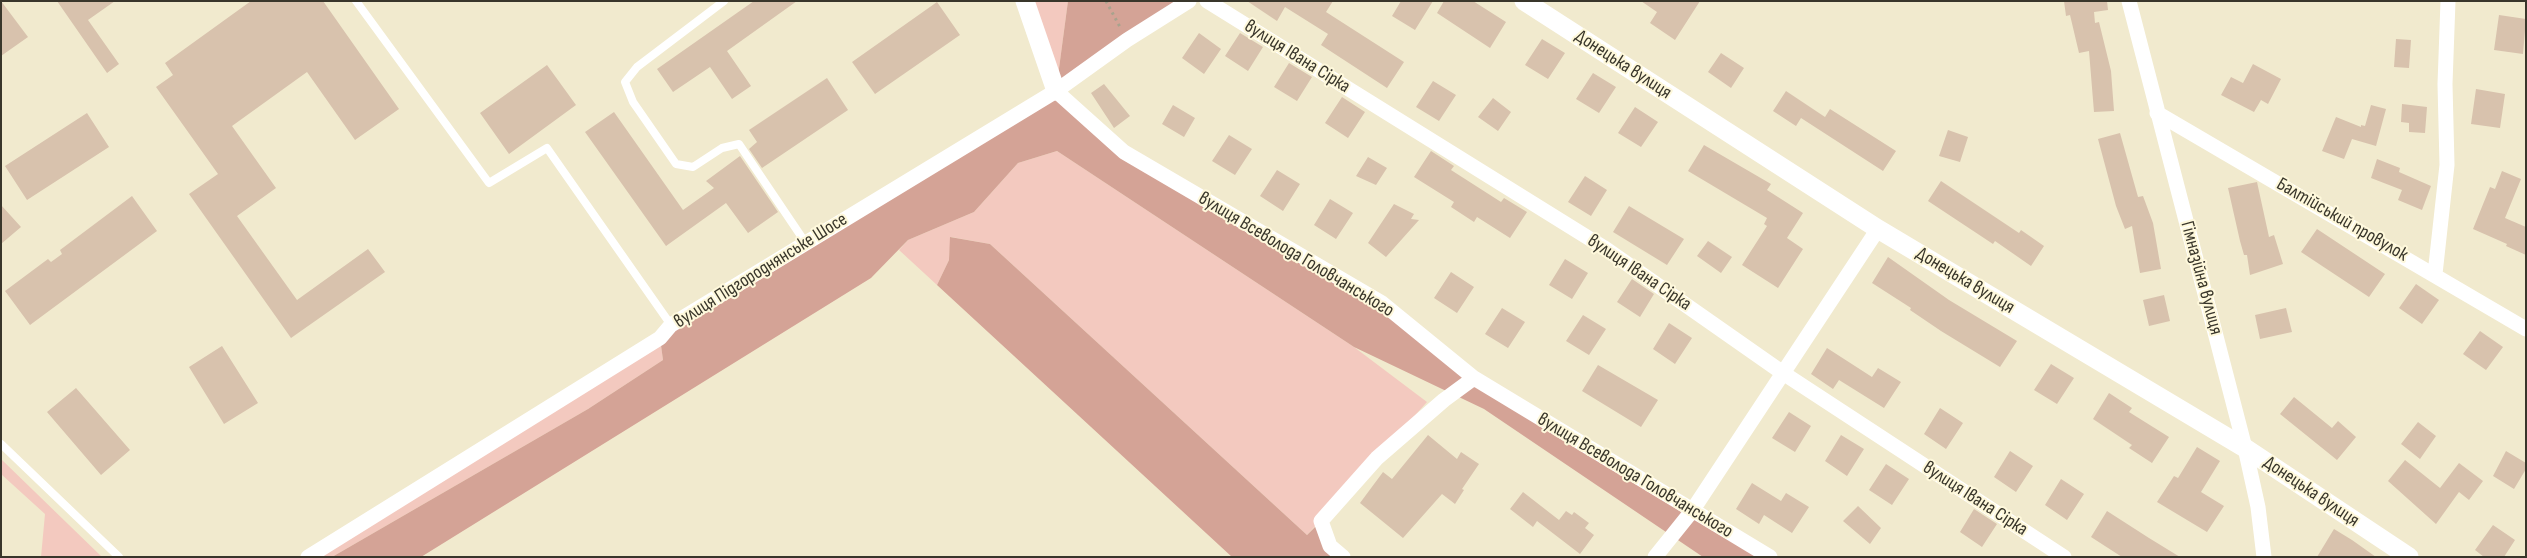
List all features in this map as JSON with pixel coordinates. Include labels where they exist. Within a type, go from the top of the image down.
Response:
[{"type":"street","points":[[1025,1],[1056,91]]},
{"type":"street","name":"вулиця Підгороднянське Шосе","points":[[308,557],[660,338],[671,325],[1056,91],[1126,40],[1189,1]]},
{"type":"street","name":"вулиця Івана Сірка","points":[[1207,1],[1603,247],[1783,373],[2064,557]]},
{"type":"street","name":"Донецька вулиця","points":[[1524,1],[1878,229],[2246,448],[2409,557]]},
{"type":"street","name":"Гімназійна вулиця","points":[[2129,1],[2246,448],[2258,507],[2264,557]]},
{"type":"street","points":[[2434,274],[2447,165],[2445,84],[2448,1]]},
{"type":"street","name":"вулиця Всеволода Головчанського","points":[[1056,91],[1124,152],[1382,303],[1474,378],[1770,557]]},
{"type":"street","name":"Балтійський провулок","points":[[2157,113],[2526,329]]},
{"type":"street","points":[[1655,557],[1692,511],[1878,229]]},
{"type":"street","points":[[1344,557],[1330,546],[1321,521],[1377,458],[1444,400],[1474,378]]},
{"type":"lane","points":[[356,1],[488,183],[547,148],[671,325]]},
{"type":"lane","points":[[724,1],[637,67],[625,82],[633,102],[676,164],[693,167],[722,148],[739,144],[805,242]]},
{"type":"lane","points":[[1,444],[119,557]]},
{"type":"path","points":[[1106,1],[1126,40]]},
{"type":"shaded area","points":[[1025,1],[1068,1],[1056,91]]},
{"type":"shaded area","points":[[1068,1],[1189,1],[1056,91]]},
{"type":"shaded area","points":[[1056,91],[1124,152],[1382,303],[1474,378],[1770,557],[1703,557],[1484,409],[1354,347],[1057,151],[1018,163],[974,212],[908,240],[871,278],[421,557],[332,557],[588,409],[663,360],[660,338]]},
{"type":"shaded area","points":[[1057,151],[1354,347],[1427,402],[1307,535],[990,244],[951,237],[949,260],[937,285],[899,250],[908,240],[974,212],[1018,163]]},
{"type":"shaded area","points":[[950,237],[990,244],[1307,535],[1321,521],[1343,557],[1232,557],[937,285],[949,260]]},
{"type":"shaded area","points":[[660,338],[663,360],[588,409],[332,557],[314,557]]},
{"type":"shaded area","points":[[1,459],[102,557],[41,557],[45,514],[1,474]]},
{"type":"building","points":[[1,1],[28,37],[1,56]]},
{"type":"building","points":[[57,1],[115,1],[88,20],[119,64],[107,73]]},
{"type":"building","points":[[251,1],[323,1],[399,109],[355,140],[307,72],[232,126],[276,188],[237,216],[297,300],[368,249],[385,272],[291,338],[189,194],[218,174],[156,87],[173,75],[165,63]]},
{"type":"building","points":[[754,1],[797,1],[727,51],[751,86],[732,99],[710,67],[673,92],[657,69]]},
{"type":"building","points":[[1247,1],[1333,1],[1326,12],[1404,62],[1387,88],[1321,45],[1328,34],[1285,7],[1277,21]]},
{"type":"building","points":[[1401,1],[1433,1],[1415,30],[1392,16]]},
{"type":"building","points":[[1444,1],[1473,1],[1506,22],[1490,48],[1437,13]]},
{"type":"building","points":[[1641,1],[1700,1],[1675,40],[1650,23],[1657,12]]},
{"type":"building","points":[[2064,1],[2107,1],[2108,10],[2094,12],[2095,23],[2099,22],[2111,71],[2114,111],[2094,112],[2089,51],[2079,53],[2070,15],[2066,16]]},
{"type":"building","points":[[937,2],[960,35],[875,94],[852,62]]},
{"type":"building","points":[[2499,15],[2526,19],[2523,54],[2494,50]]},
{"type":"building","points":[[1199,33],[1221,49],[1204,74],[1182,58]]},
{"type":"building","points":[[1240,33],[1263,47],[1248,71],[1225,56]]},
{"type":"building","points":[[1542,39],[1565,53],[1548,79],[1525,65]]},
{"type":"building","points":[[2396,39],[2411,40],[2409,68],[2394,67]]},
{"type":"building","points":[[1721,53],[1744,68],[1731,88],[1708,72]]},
{"type":"building","points":[[1289,63],[1312,77],[1297,101],[1274,87]]},
{"type":"building","points":[[2253,64],[2281,79],[2268,104],[2261,100],[2254,112],[2221,95],[2231,77],[2243,83]]},
{"type":"building","points":[[547,65],[576,105],[509,154],[480,113]]},
{"type":"building","points":[[1593,73],[1616,87],[1599,113],[1576,99]]},
{"type":"building","points":[[827,78],[848,110],[762,168],[749,149],[757,142],[749,130]]},
{"type":"building","points":[[1433,81],[1456,95],[1439,121],[1416,107]]},
{"type":"building","points":[[1104,84],[1130,116],[1114,128],[1091,93]]},
{"type":"building","points":[[2476,89],[2505,94],[2500,128],[2471,124]]},
{"type":"building","points":[[1786,91],[1825,117],[1830,109],[1896,151],[1883,171],[1801,118],[1796,126],[1773,111]]},
{"type":"building","points":[[1342,97],[1365,112],[1348,138],[1325,123]]},
{"type":"building","points":[[1493,98],[1511,112],[1498,131],[1478,117]]},
{"type":"building","points":[[2402,104],[2427,107],[2425,133],[2409,132],[2409,123],[2401,122]]},
{"type":"building","points":[[1173,105],[1195,118],[1184,137],[1162,124]]},
{"type":"building","points":[[2371,105],[2386,109],[2376,146],[2352,139],[2344,159],[2322,151],[2336,117],[2361,127],[2361,125],[2365,126]]},
{"type":"building","points":[[1635,107],[1658,122],[1641,147],[1618,133]]},
{"type":"building","points":[[614,112],[683,210],[714,188],[706,181],[740,156],[778,212],[748,233],[726,203],[666,246],[585,132]]},
{"type":"building","points":[[87,113],[109,147],[27,200],[5,166]]},
{"type":"building","points":[[1948,130],[1968,137],[1960,162],[1939,156]]},
{"type":"building","points":[[2120,133],[2138,197],[2143,196],[2153,223],[2161,269],[2140,273],[2132,226],[2125,229],[2116,206],[2098,139]]},
{"type":"building","points":[[1229,135],[1252,149],[1235,175],[1212,161]]},
{"type":"building","points":[[1704,145],[1771,184],[1767,190],[1803,213],[1787,238],[1803,249],[1778,288],[1742,265],[1767,226],[1764,224],[1767,218],[1688,171]]},
{"type":"building","points":[[1431,151],[1454,166],[1451,170],[1501,202],[1504,198],[1527,212],[1510,238],[1477,217],[1474,222],[1451,207],[1454,202],[1414,177]]},
{"type":"building","points":[[1368,157],[1387,168],[1376,185],[1356,176]]},
{"type":"building","points":[[2377,159],[2400,168],[2399,172],[2431,186],[2422,210],[2398,200],[2402,190],[2371,178]]},
{"type":"building","points":[[1277,170],[1300,184],[1283,211],[1260,196]]},
{"type":"building","points":[[2502,171],[2521,179],[2505,218],[2526,227],[2526,255],[2506,246],[2507,244],[2473,229],[2490,187],[2495,189]]},
{"type":"building","points":[[1585,176],[1607,190],[1591,216],[1568,202]]},
{"type":"building","points":[[1941,181],[2019,233],[2021,230],[2044,246],[2031,266],[1995,241],[1993,244],[1928,201]]},
{"type":"building","points":[[2257,182],[2269,237],[2274,235],[2283,264],[2250,275],[2247,255],[2244,255],[2240,241],[2228,188]]},
{"type":"building","points":[[132,196],[157,231],[30,325],[5,291],[48,259],[51,262],[62,254],[60,250]]},
{"type":"building","points":[[1330,199],[1353,213],[1336,239],[1314,225]]},
{"type":"building","points":[[1394,204],[1414,214],[1411,219],[1419,220],[1386,257],[1368,243]]},
{"type":"building","points":[[1,205],[21,227],[1,244]]},
{"type":"building","points":[[1629,206],[1684,239],[1667,265],[1613,232]]},
{"type":"building","points":[[2317,229],[2385,274],[2369,297],[2301,252]]},
{"type":"building","points":[[1708,241],[1732,257],[1721,273],[1697,256]]},
{"type":"building","points":[[1888,257],[1949,300],[2017,341],[2000,367],[1941,331],[1910,310],[1911,308],[1872,283]]},
{"type":"building","points":[[1565,259],[1588,273],[1572,299],[1549,285]]},
{"type":"building","points":[[1451,272],[1474,287],[1457,313],[1434,298]]},
{"type":"building","points":[[1632,279],[1654,294],[1640,317],[1617,302]]},
{"type":"building","points":[[2416,284],[2439,300],[2422,324],[2399,308]]},
{"type":"building","points":[[2164,295],[2170,321],[2149,326],[2143,300]]},
{"type":"building","points":[[1502,308],[1525,322],[1508,348],[1485,334]]},
{"type":"building","points":[[2286,308],[2292,332],[2260,339],[2255,315]]},
{"type":"building","points":[[1583,315],[1606,329],[1589,355],[1566,341]]},
{"type":"building","points":[[1669,323],[1692,338],[1675,364],[1653,349]]},
{"type":"building","points":[[2480,331],[2503,347],[2486,370],[2463,354]]},
{"type":"building","points":[[222,346],[258,403],[224,424],[189,367]]},
{"type":"building","points":[[1827,348],[1872,377],[1878,368],[1901,382],[1884,408],[1839,380],[1833,389],[1811,374]]},
{"type":"building","points":[[2051,364],[2074,378],[2057,404],[2034,390]]},
{"type":"building","points":[[1598,365],[1658,400],[1641,427],[1582,391]]},
{"type":"building","points":[[76,388],[130,450],[101,475],[47,412]]},
{"type":"building","points":[[2109,393],[2132,408],[2129,412],[2169,437],[2152,463],[2129,448],[2132,445],[2093,419]]},
{"type":"building","points":[[2294,397],[2332,428],[2338,421],[2356,437],[2337,460],[2280,414]]},
{"type":"building","points":[[1940,408],[1963,423],[1946,449],[1924,434]]},
{"type":"building","points":[[1789,412],[1811,426],[1795,452],[1772,438]]},
{"type":"building","points":[[2418,422],[2436,436],[2420,459],[2401,444]]},
{"type":"building","points":[[1428,435],[1457,459],[1461,452],[1479,464],[1462,489],[1464,490],[1455,504],[1442,494],[1403,538],[1360,503],[1383,472],[1392,479]]},
{"type":"building","points":[[1841,435],[1864,449],[1847,476],[1825,461]]},
{"type":"building","points":[[2197,447],[2220,461],[2201,492],[2224,506],[2207,532],[2157,502],[2174,476],[2178,478]]},
{"type":"building","points":[[2010,451],[2033,466],[2016,492],[1994,477]]},
{"type":"building","points":[[2506,451],[2526,463],[2526,469],[2514,489],[2493,476]]},
{"type":"building","points":[[2405,460],[2440,488],[2459,463],[2483,481],[2469,500],[2459,492],[2436,524],[2388,481]]},
{"type":"building","points":[[1886,464],[1909,479],[1892,505],[1869,490]]},
{"type":"building","points":[[2061,479],[2084,494],[2067,520],[2045,505]]},
{"type":"building","points":[[1752,483],[1781,501],[1786,493],[1809,507],[1792,533],[1764,515],[1759,524],[1736,509]]},
{"type":"building","points":[[1523,492],[1559,520],[1566,511],[1572,515],[1574,512],[1589,523],[1585,528],[1594,535],[1580,554],[1537,521],[1533,527],[1510,509]]},
{"type":"building","points":[[1858,506],[1881,528],[1870,544],[1843,521]]},
{"type":"building","points":[[1974,509],[1997,524],[1982,547],[1960,532]]},
{"type":"building","points":[[2107,511],[2180,557],[2122,557],[2091,537]]},
{"type":"building","points":[[2493,525],[2515,540],[2504,557],[2484,557],[2475,550]]},
{"type":"building","points":[[2334,529],[2352,540],[2376,557],[2317,557]]}]
